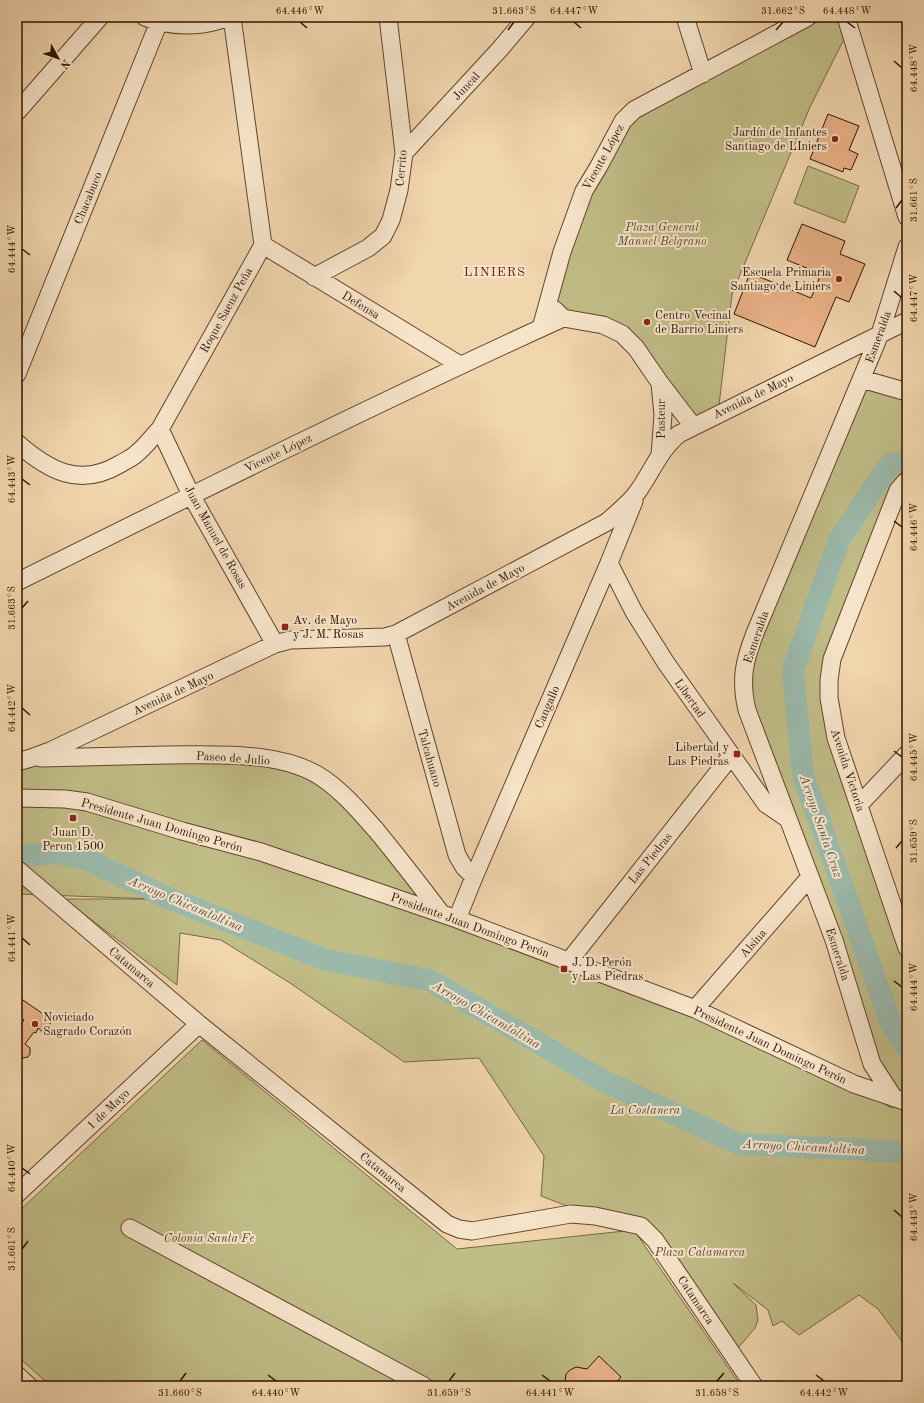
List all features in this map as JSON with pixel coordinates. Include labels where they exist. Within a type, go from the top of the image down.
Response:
[{"type":"street","points":[[17,112],[100,17]]},
{"type":"street","points":[[152,20],[174,24],[204,24],[231,17],[262,246]]},
{"type":"street","name":"Cerrito","points":[[314,277],[368,248],[383,236],[391,220],[399,190],[404,153],[388,17]]},
{"type":"street","name":"Juncal","points":[[404,153],[500,49],[527,17]]},
{"type":"street","points":[[685,17],[703,74]]},
{"type":"street","name":"Vicente López","points":[[541,328],[562,252],[584,191],[623,121],[634,110],[808,17]]},
{"type":"street","points":[[846,17],[907,216]]},
{"type":"street","name":"Chacabuco","points":[[17,374],[152,20]]},
{"type":"street","name":"Defensa","points":[[262,246],[460,365]]},
{"type":"street","name":"Roque Saenz Peña","points":[[17,443],[32,456],[52,469],[69,474],[86,475],[103,473],[136,454],[160,429],[262,246]]},
{"type":"street","name":"Esmeralda","points":[[900,1100],[872,1064],[834,940],[747,710],[743,682],[747,655],[880,334],[907,247]]},
{"type":"street","points":[[548,303],[563,318]]},
{"type":"street","name":"Vicente López","points":[[17,582],[460,365],[563,318]]},
{"type":"street","name":"Pasteur","points":[[563,318],[603,325],[622,334],[636,348],[660,383],[693,426]]},
{"type":"street","name":"Avenida de Mayo","points":[[24,760],[50,751],[275,644],[290,640],[385,637],[396,634],[607,522],[636,494],[660,455],[674,438],[693,426],[907,321]]},
{"type":"street","points":[[862,379],[907,392]]},
{"type":"street","name":"Pasteur","points":[[660,383],[662,421],[660,455]]},
{"type":"street","name":"Juan Manuel de Rosas","points":[[160,429],[192,495],[275,644]]},
{"type":"street","name":"Avenida Victoria","points":[[907,482],[905,482],[898,490],[832,659],[829,680],[829,698],[836,738],[907,948]]},
{"type":"street","name":"Cangallo","points":[[457,919],[474,876],[610,563],[636,494]]},
{"type":"street","name":"Libertad","points":[[610,563],[634,612],[662,656],[731,756],[766,804],[788,819]]},
{"type":"street","name":"Talcahuano","points":[[396,634],[457,855],[464,867],[474,876]]},
{"type":"street","points":[[859,805],[907,754]]},
{"type":"street","name":"Paseo de Julio","points":[[24,760],[109,756],[225,756],[285,762],[306,768],[324,779],[359,810],[394,852],[441,913]]},
{"type":"street","name":"Las Piedras","points":[[569,961],[731,756]]},
{"type":"street","name":"Presidente Juan Domingo Perón","points":[[17,798],[65,799],[87,802],[182,831],[261,852],[441,913],[695,1009],[854,1084],[900,1100]]},
{"type":"street","name":"Alsina","points":[[695,1009],[810,877]]},
{"type":"street","name":"Catamarca","points":[[19,878],[447,1224],[460,1229],[472,1231],[571,1214],[595,1216],[641,1226],[655,1240],[754,1386]]},
{"type":"street","name":"1 de Mayo","points":[[17,1194],[199,1024]]},
{"type":"street","points":[[130,1228],[424,1386]]},
{"type":"street","points":[[17,1375],[29,1386]]},
{"type":"green space","name":"Plaza General Manuel Belgrano","points":[[827,17],[846,17],[840,26],[851,32],[843,41],[810,107],[732,294],[718,414],[693,426],[636,348],[547,303],[562,252],[634,110]]},
{"type":"green space","points":[[808,166],[859,186],[845,223],[794,203]]},
{"type":"green space","points":[[862,379],[907,392],[907,501],[891,508],[832,659],[829,698],[907,948],[907,1102],[872,1064],[743,682]]},
{"type":"green space","name":"La Costanera","points":[[225,756],[324,779],[441,913],[487,930],[826,1071],[890,1107],[907,1108],[907,1348],[878,1309],[859,1295],[799,1335],[782,1321],[773,1326],[768,1310],[733,1283],[756,1305],[758,1320],[755,1328],[733,1354],[655,1240],[541,1196],[544,1156],[479,1058],[404,1062],[290,983],[221,940],[180,933],[177,985],[64,899],[155,899],[17,894],[17,765]]},
{"type":"green space","name":"Colonia Santa Fe","points":[[202,1040],[457,1249],[634,1230],[741,1386],[51,1386],[17,1356],[17,1213]]},
{"type":"building","points":[[828,114],[859,126],[849,150],[858,154],[851,170],[844,168],[843,172],[810,159]]},
{"type":"building","points":[[802,224],[845,241],[840,254],[865,264],[849,302],[836,297],[815,347],[734,314],[750,273],[811,298],[821,274],[787,260]]},
{"type":"building","name":"Noviciado Sagrado Corazón","points":[[17,996],[52,1020],[45,1034],[38,1028],[36,1033],[34,1032],[25,1044],[30,1048],[30,1054],[28,1057],[23,1058],[17,1056],[17,1030],[24,1020],[17,1016]]},
{"type":"building","points":[[599,1356],[621,1377],[613,1386],[567,1386],[565,1382],[566,1374],[570,1370],[576,1367],[587,1369]]},
{"type":"waterway","name":"Arroyo Santa Cruz","points":[[907,461],[889,465],[839,540],[793,670],[803,775],[891,1024],[907,1047]]},
{"type":"waterway","name":"Arroyo Chicamtoltina","points":[[20,856],[57,853],[87,860],[173,900],[326,960],[429,980],[602,1080],[739,1144],[907,1152]]},
{"type":"place","name":"Jardín de Infantes Santiago de LIniers","points":[[835,139]]},
{"type":"place","name":"Escuela Primaria Santiago de Liniers","points":[[839,279]]},
{"type":"place","name":"Centro Vecinal de Barrio Liniers","points":[[647,322]]},
{"type":"place","name":"Av. de Mayo y J. M. Rosas","points":[[285,627]]},
{"type":"place","name":"Libertad y Las Piedras","points":[[737,754]]},
{"type":"place","name":"Juan D. Peron 1500","points":[[73,818]]},
{"type":"place","name":"J. D. Perón y Las Piedras","points":[[564,969]]},
{"type":"place","name":"Noviciado Sagrado Corazón","points":[[35,1024]]},
{"type":"district","name":"LINIERS","points":[[495,271]]},
{"type":"park label","name":"Plaza Catamarca","points":[[700,1252]]}]
